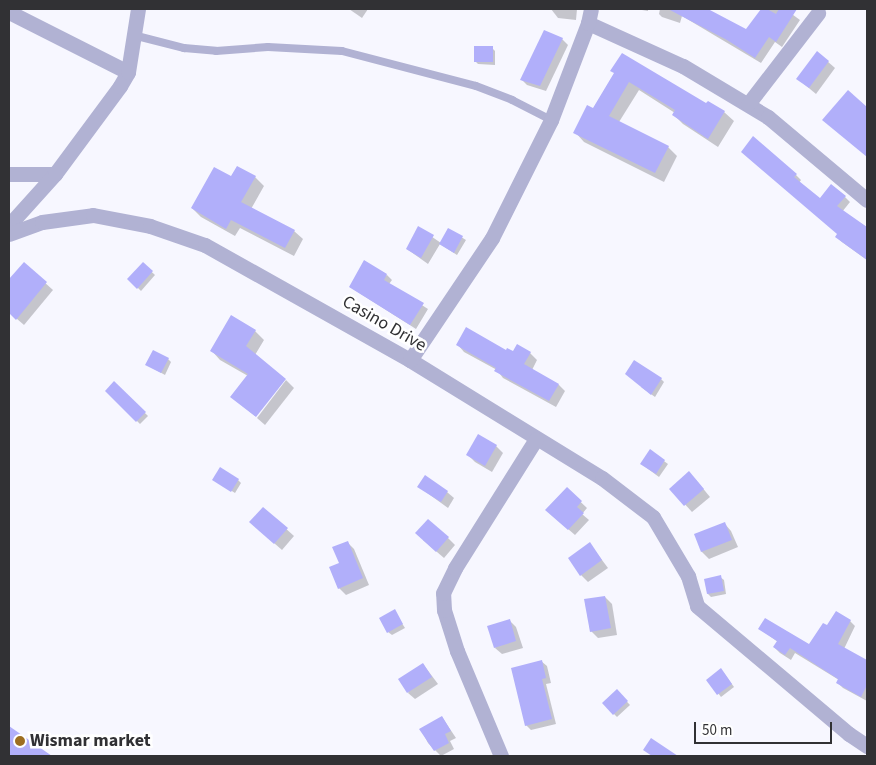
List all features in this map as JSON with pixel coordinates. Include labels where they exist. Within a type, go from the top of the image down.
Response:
[{"type":"street","points":[[9,225],[55,174],[120,86],[128,72],[138,9]]},
{"type":"street","points":[[9,12],[128,72]]},
{"type":"street","points":[[748,104],[818,12]]},
{"type":"street","points":[[410,360],[492,238],[551,120],[590,16],[683,66],[768,117],[867,200]]},
{"type":"street","points":[[9,174],[55,174]]},
{"type":"street","name":"Casino Drive","points":[[9,234],[42,222],[93,215],[150,226],[205,245],[410,360],[602,478],[652,517],[688,576],[697,606],[849,734],[867,746]]},
{"type":"street","points":[[501,756],[457,651],[444,610],[443,593],[455,568],[536,439]]},
{"type":"lane","points":[[133,36],[184,48],[216,51],[268,47],[342,51],[476,86],[512,100],[551,120]]},
{"type":"building","points":[[668,9],[708,9],[746,29],[761,9],[767,9],[776,14],[779,9],[797,9],[776,42],[769,37],[755,58],[727,40]]},
{"type":"building","points":[[544,30],[563,38],[540,86],[520,80]]},
{"type":"building","points":[[474,46],[493,46],[493,62],[474,62]]},
{"type":"building","points":[[817,51],[829,61],[809,88],[796,79]]},
{"type":"building","points":[[622,53],[706,103],[708,101],[725,111],[708,139],[672,115],[675,110],[629,82],[609,116],[669,146],[655,173],[573,133],[587,105],[593,108],[614,73],[610,71]]},
{"type":"building","points":[[848,90],[867,107],[867,157],[822,120]]},
{"type":"building","points":[[753,136],[797,174],[794,177],[820,198],[831,184],[846,196],[837,206],[867,227],[867,260],[835,237],[837,234],[741,152]]},
{"type":"building","points":[[237,166],[256,176],[241,202],[295,230],[285,248],[231,220],[226,229],[191,208],[214,167],[231,176]]},
{"type":"building","points":[[418,226],[434,235],[421,258],[406,249]]},
{"type":"building","points":[[448,228],[463,236],[454,253],[439,244]]},
{"type":"building","points":[[364,260],[387,274],[384,280],[424,303],[410,325],[349,287]]},
{"type":"building","points":[[24,262],[47,282],[16,320],[9,313],[9,279]]},
{"type":"building","points":[[143,262],[153,271],[137,289],[127,279]]},
{"type":"building","points":[[231,315],[256,330],[246,346],[286,379],[256,417],[230,397],[248,374],[210,351]]},
{"type":"building","points":[[466,327],[506,350],[507,348],[513,351],[517,344],[531,352],[524,364],[559,384],[549,401],[494,371],[496,368],[456,345]]},
{"type":"building","points":[[153,350],[169,358],[161,373],[145,365]]},
{"type":"building","points":[[634,360],[662,378],[651,395],[625,374]]},
{"type":"building","points":[[114,381],[146,412],[136,422],[105,391]]},
{"type":"building","points":[[478,434],[497,445],[485,466],[466,455]]},
{"type":"building","points":[[650,449],[665,460],[656,474],[640,464]]},
{"type":"building","points":[[220,467],[239,479],[231,492],[212,480]]},
{"type":"building","points":[[689,471],[704,489],[684,506],[669,489]]},
{"type":"building","points":[[425,475],[448,491],[441,502],[417,487]]},
{"type":"building","points":[[567,487],[582,501],[577,507],[584,513],[568,530],[545,510]]},
{"type":"building","points":[[263,507],[288,528],[274,544],[249,522]]},
{"type":"building","points":[[428,519],[449,537],[436,552],[415,533]]},
{"type":"building","points":[[725,522],[732,540],[701,552],[694,534]]},
{"type":"building","points":[[348,541],[363,578],[338,589],[329,567],[339,563],[332,547]]},
{"type":"building","points":[[590,542],[602,560],[580,576],[568,558]]},
{"type":"building","points":[[721,575],[724,591],[707,594],[704,579]]},
{"type":"building","points":[[605,596],[611,628],[590,632],[584,599]]},
{"type":"building","points":[[395,609],[403,624],[387,633],[379,618]]},
{"type":"building","points":[[836,611],[851,620],[838,644],[867,660],[867,685],[861,697],[836,683],[838,679],[790,648],[785,655],[773,647],[777,641],[758,629],[765,618],[809,644],[823,623],[827,625]]},
{"type":"building","points":[[510,619],[516,641],[494,648],[487,626]]},
{"type":"building","points":[[542,660],[546,678],[542,679],[552,719],[525,726],[511,668]]},
{"type":"building","points":[[423,663],[432,677],[407,693],[398,679]]},
{"type":"building","points":[[721,668],[732,684],[717,695],[706,680]]},
{"type":"building","points":[[617,689],[628,701],[613,715],[602,703]]},
{"type":"building","points":[[442,716],[451,731],[445,734],[449,743],[434,751],[419,729]]},
{"type":"building","name":"Wismar market","points":[[9,726],[52,756],[9,756]]},
{"type":"building","points":[[651,738],[678,756],[652,756],[643,750]]},
{"type":"place","name":"Wismar market","points":[[20,741]]}]
